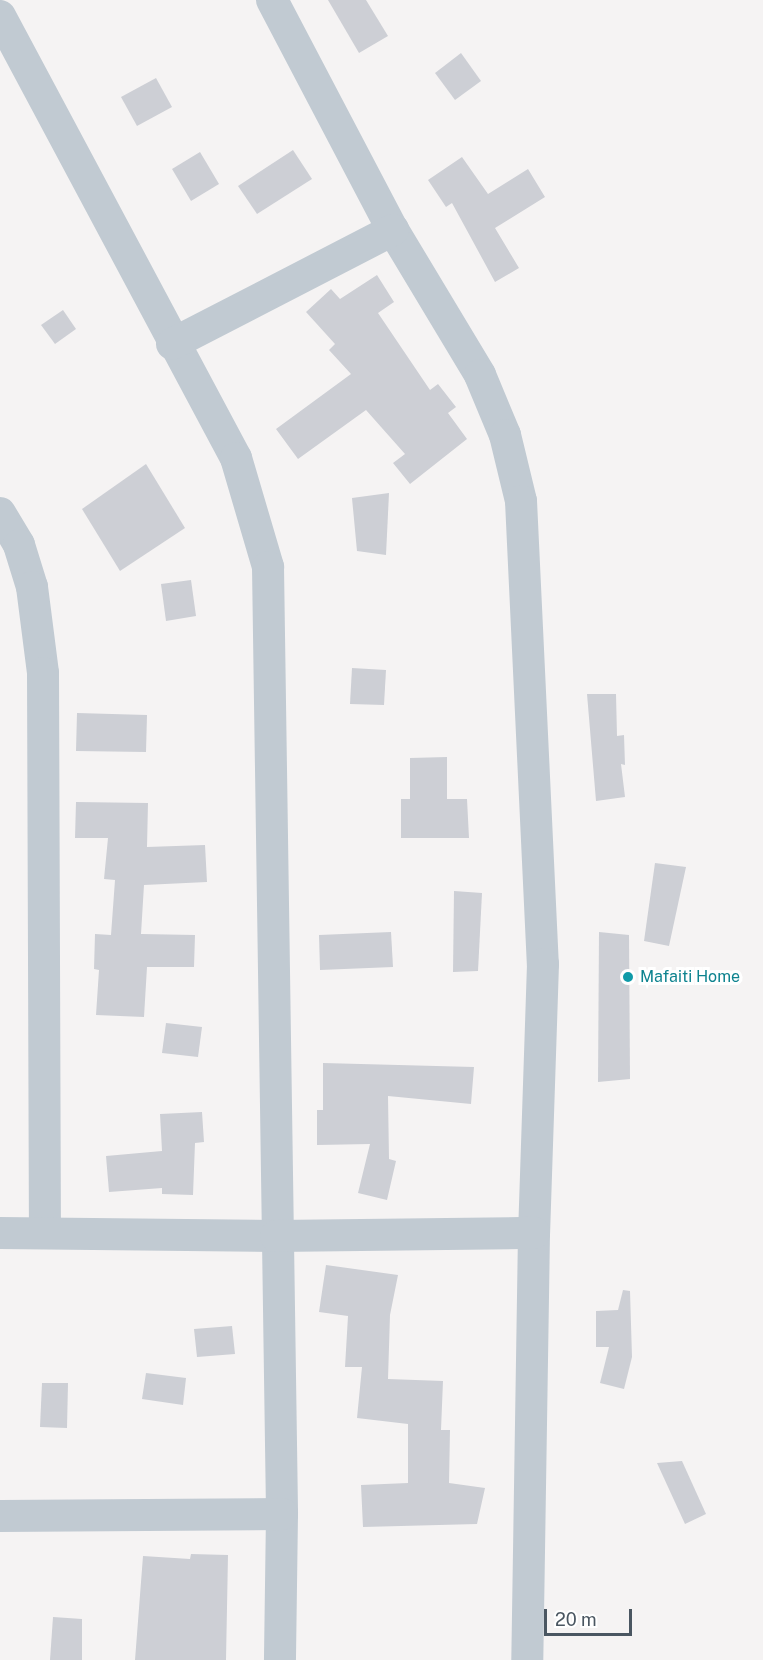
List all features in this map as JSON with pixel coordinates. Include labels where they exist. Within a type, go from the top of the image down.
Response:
[{"type":"street","points":[[272,0],[393,230],[480,375],[505,435],[521,501],[543,964],[534,1233],[527,1660]]},
{"type":"street","points":[[0,16],[172,344],[236,458],[268,567],[276,1236],[282,1514],[280,1660]]},
{"type":"street","points":[[172,344],[393,230]]},
{"type":"street","points":[[0,513],[19,545],[32,587],[43,673],[45,1232]]},
{"type":"street","points":[[0,1233],[276,1236],[534,1233]]},
{"type":"street","points":[[0,1516],[282,1514]]},
{"type":"building","points":[[328,0],[366,0],[388,36],[359,53]]},
{"type":"building","points":[[461,53],[481,81],[455,100],[435,73]]},
{"type":"building","points":[[156,78],[172,107],[137,126],[121,97]]},
{"type":"building","points":[[293,150],[312,179],[257,214],[238,186]]},
{"type":"building","points":[[200,152],[219,184],[191,201],[172,169]]},
{"type":"building","points":[[462,157],[488,194],[528,169],[545,197],[495,228],[519,268],[495,282],[452,203],[446,207],[428,180]]},
{"type":"building","points":[[377,275],[394,302],[378,313],[430,390],[438,384],[456,407],[448,413],[467,439],[410,484],[393,463],[405,454],[366,410],[298,459],[276,429],[351,374],[329,350],[335,344],[306,312],[331,289],[340,299]]},
{"type":"building","points":[[63,310],[76,329],[55,344],[41,325]]},
{"type":"building","points":[[146,464],[185,528],[120,571],[82,509]]},
{"type":"building","points":[[389,493],[386,555],[357,551],[352,498]]},
{"type":"building","points":[[191,580],[196,616],[166,621],[161,584]]},
{"type":"building","points":[[352,668],[386,670],[384,705],[350,704]]},
{"type":"building","points":[[587,694],[616,694],[617,736],[624,735],[625,765],[621,764],[625,797],[596,801]]},
{"type":"building","points":[[77,713],[147,715],[146,752],[76,751]]},
{"type":"building","points":[[447,757],[447,799],[467,799],[469,838],[401,838],[401,799],[410,799],[410,758]]},
{"type":"building","points":[[76,802],[148,803],[147,847],[205,845],[207,882],[144,885],[141,934],[195,935],[194,967],[147,967],[144,1017],[96,1015],[99,970],[94,969],[95,934],[111,935],[115,880],[104,879],[108,838],[75,838]]},
{"type":"building","points":[[655,863],[686,867],[669,946],[644,941]]},
{"type":"building","points":[[454,891],[482,893],[478,971],[453,972]]},
{"type":"building","points":[[391,932],[393,967],[320,970],[319,935]]},
{"type":"building","points":[[599,932],[629,935],[630,1079],[598,1082]]},
{"type":"building","points":[[166,1023],[202,1027],[198,1057],[162,1053]]},
{"type":"building","points":[[323,1063],[474,1067],[471,1104],[388,1096],[389,1159],[396,1161],[387,1200],[358,1193],[370,1144],[317,1145],[317,1110],[323,1110]]},
{"type":"building","points":[[202,1112],[204,1142],[195,1143],[193,1195],[162,1194],[162,1188],[109,1192],[106,1156],[162,1151],[160,1114]]},
{"type":"building","points":[[326,1265],[398,1275],[390,1315],[388,1379],[443,1381],[441,1430],[450,1430],[449,1483],[485,1488],[477,1524],[363,1527],[361,1485],[408,1483],[408,1424],[357,1418],[362,1367],[345,1367],[348,1316],[319,1312]]},
{"type":"building","points":[[623,1290],[630,1291],[632,1357],[624,1389],[600,1383],[609,1347],[596,1347],[596,1311],[618,1310]]},
{"type":"building","points":[[232,1326],[235,1354],[197,1357],[194,1329]]},
{"type":"building","points":[[146,1373],[186,1378],[183,1405],[142,1399]]},
{"type":"building","points":[[42,1383],[68,1383],[67,1428],[40,1427]]},
{"type":"building","points":[[682,1461],[706,1514],[685,1524],[657,1463]]},
{"type":"building","points":[[191,1554],[228,1555],[226,1660],[135,1660],[143,1556],[190,1559]]},
{"type":"building","points":[[53,1617],[82,1619],[82,1660],[50,1660]]},
{"type":"place","name":"Mafaiti Home","points":[[628,977]]}]
